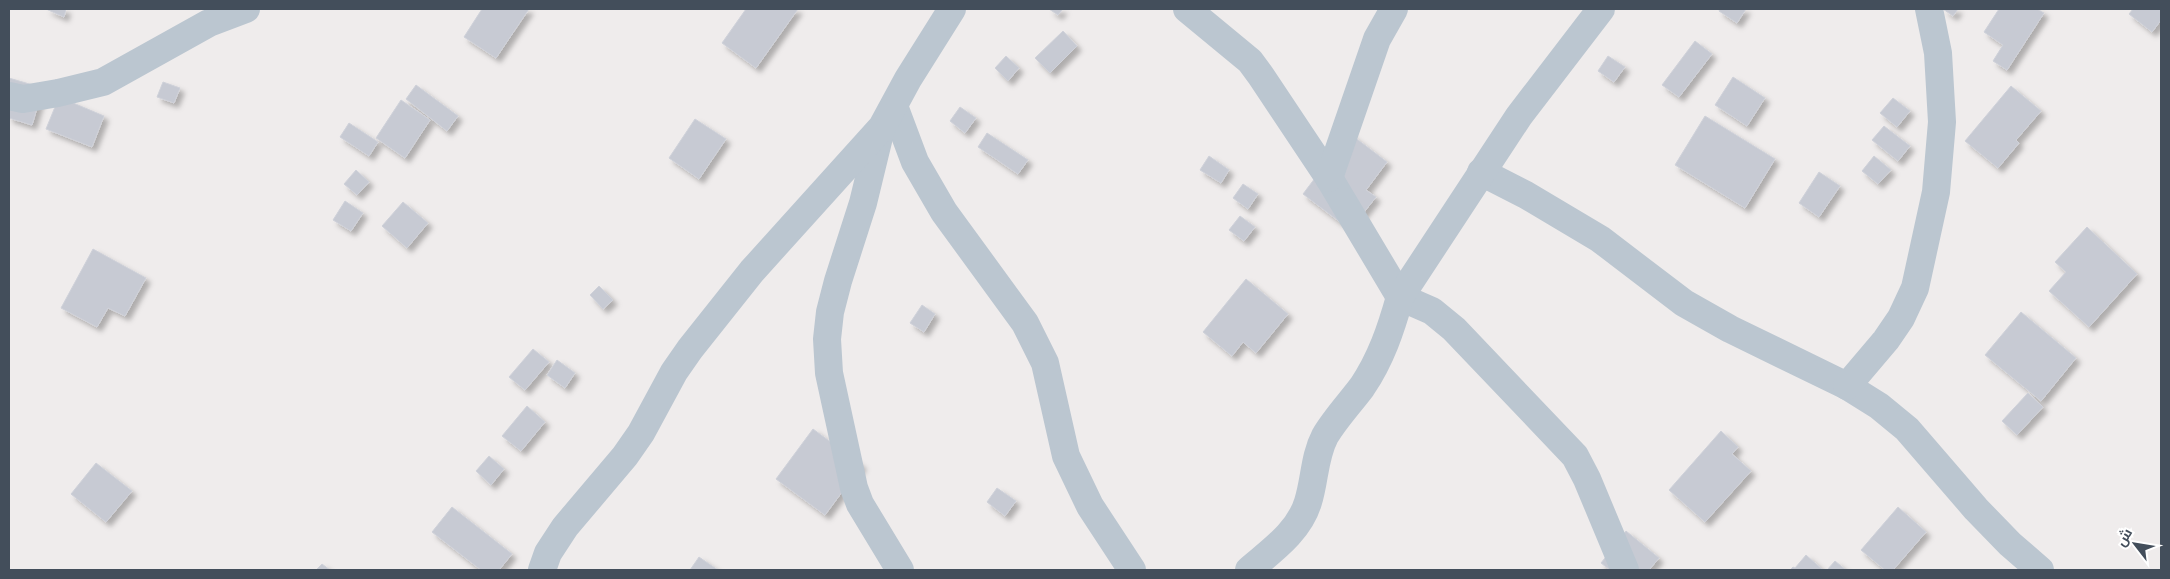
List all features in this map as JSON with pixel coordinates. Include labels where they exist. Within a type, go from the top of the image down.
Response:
[{"type":"street","points":[[9,96],[23,99],[103,82],[209,23],[246,9]]},
{"type":"street","points":[[542,570],[548,553],[565,527],[625,456],[641,434],[674,372],[690,350],[752,271],[888,116],[952,9]]},
{"type":"street","points":[[1187,9],[1250,61],[1289,115],[1400,296],[1432,311],[1454,330],[1575,456],[1587,478],[1625,570]]},
{"type":"street","points":[[1329,178],[1377,39],[1394,9]]},
{"type":"street","points":[[1249,570],[1285,539],[1300,521],[1308,502],[1320,447],[1327,433],[1379,361],[1392,327],[1400,296],[1519,116],[1601,9]]},
{"type":"street","points":[[1847,386],[1886,340],[1901,318],[1915,288],[1936,192],[1942,122],[1938,52],[1929,9]]},
{"type":"street","points":[[888,116],[838,281],[830,312],[827,339],[830,373],[854,488],[860,504],[900,570]]},
{"type":"street","points":[[888,116],[944,212],[1025,323],[1045,363],[1066,456],[1090,506],[1132,570]]},
{"type":"street","points":[[1481,172],[1543,204],[1600,240],[1684,303],[1730,329],[1847,386],[1879,406],[1907,429],[1976,509],[2010,544],[2040,570]]},
{"type":"building","points":[[46,9],[66,9],[64,17]]},
{"type":"building","points":[[482,9],[529,9],[496,58],[464,37]]},
{"type":"building","points":[[746,9],[798,9],[756,68],[722,43]]},
{"type":"building","points":[[1049,9],[1063,9],[1058,15]]},
{"type":"building","points":[[1720,9],[1746,9],[1737,23],[1719,11]]},
{"type":"building","points":[[1943,9],[1958,9],[1953,16]]},
{"type":"building","points":[[1999,9],[2037,9],[2044,13],[2007,70],[1993,61],[2003,45],[1984,32]]},
{"type":"building","points":[[2133,9],[2161,9],[2161,20],[2152,32],[2129,14]]},
{"type":"building","points":[[1063,31],[1077,46],[1050,73],[1035,58]]},
{"type":"building","points":[[1695,41],[1712,54],[1679,97],[1662,85]]},
{"type":"building","points":[[1006,56],[1019,68],[1008,81],[995,68]]},
{"type":"building","points":[[1608,56],[1625,67],[1614,82],[1598,71]]},
{"type":"building","points":[[1733,77],[1765,98],[1747,126],[1715,105]]},
{"type":"building","points":[[9,78],[43,88],[32,125],[9,118]]},
{"type":"building","points":[[163,82],[180,88],[174,103],[157,97]]},
{"type":"building","points":[[416,85],[458,116],[447,131],[406,99]]},
{"type":"building","points":[[2011,86],[2041,111],[2016,140],[2019,143],[1998,168],[1965,141]]},
{"type":"building","points":[[59,97],[104,116],[92,147],[46,129]]},
{"type":"building","points":[[1893,98],[1910,111],[1897,127],[1880,113]]},
{"type":"building","points":[[401,100],[430,120],[405,158],[376,138]]},
{"type":"building","points":[[960,107],[976,118],[965,133],[950,121]]},
{"type":"building","points":[[1705,116],[1775,159],[1745,208],[1675,165]]},
{"type":"building","points":[[695,119],[726,139],[699,179],[669,158]]},
{"type":"building","points":[[349,123],[378,142],[369,156],[340,137]]},
{"type":"building","points":[[1884,126],[1910,146],[1898,161],[1872,140]]},
{"type":"building","points":[[987,133],[1028,160],[1018,174],[978,147]]},
{"type":"building","points":[[1349,133],[1387,162],[1366,190],[1376,197],[1361,216],[1340,222],[1303,194]]},
{"type":"building","points":[[1209,156],[1229,170],[1221,183],[1200,170]]},
{"type":"building","points":[[1874,156],[1891,170],[1878,184],[1862,171]]},
{"type":"building","points":[[356,170],[369,182],[357,195],[344,184]]},
{"type":"building","points":[[1819,172],[1840,186],[1819,217],[1799,203]]},
{"type":"building","points":[[1243,184],[1258,194],[1248,209],[1233,198]]},
{"type":"building","points":[[345,201],[363,213],[351,231],[333,220]]},
{"type":"building","points":[[403,202],[428,223],[407,248],[382,226]]},
{"type":"building","points":[[1240,216],[1255,227],[1244,241],[1229,230]]},
{"type":"building","points":[[2087,227],[2137,274],[2089,327],[2049,291],[2066,272],[2055,262]]},
{"type":"building","points":[[93,249],[146,278],[125,316],[108,308],[97,327],[61,308]]},
{"type":"building","points":[[1246,279],[1288,314],[1256,353],[1243,342],[1232,356],[1203,332]]},
{"type":"building","points":[[599,286],[613,300],[603,309],[590,295]]},
{"type":"building","points":[[922,305],[935,314],[924,332],[910,323]]},
{"type":"building","points":[[2021,312],[2076,358],[2041,401],[1985,355]]},
{"type":"building","points":[[533,349],[549,362],[525,390],[509,377]]},
{"type":"building","points":[[557,360],[575,373],[565,388],[547,375]]},
{"type":"building","points":[[2028,393],[2043,407],[2017,435],[2002,421]]},
{"type":"building","points":[[527,406],[545,422],[521,451],[502,436]]},
{"type":"building","points":[[813,429],[862,465],[825,515],[776,479]]},
{"type":"building","points":[[1721,431],[1738,447],[1732,454],[1751,471],[1705,522],[1669,490]]},
{"type":"building","points":[[489,456],[504,469],[491,485],[476,471]]},
{"type":"building","points":[[96,463],[132,491],[106,522],[71,494]]},
{"type":"building","points":[[997,488],[1016,501],[1005,516],[987,502]]},
{"type":"building","points":[[452,507],[512,554],[499,570],[481,570],[432,532]]},
{"type":"building","points":[[1898,507],[1926,532],[1893,570],[1885,570],[1861,550]]},
{"type":"building","points":[[1626,531],[1659,558],[1649,570],[1610,570],[1601,563]]},
{"type":"building","points":[[1806,555],[1823,570],[1790,570],[1793,567],[1795,568]]},
{"type":"building","points":[[699,557],[718,570],[690,570]]},
{"type":"building","points":[[1835,561],[1846,570],[1827,570]]},
{"type":"building","points":[[322,564],[330,570],[316,570]]}]
